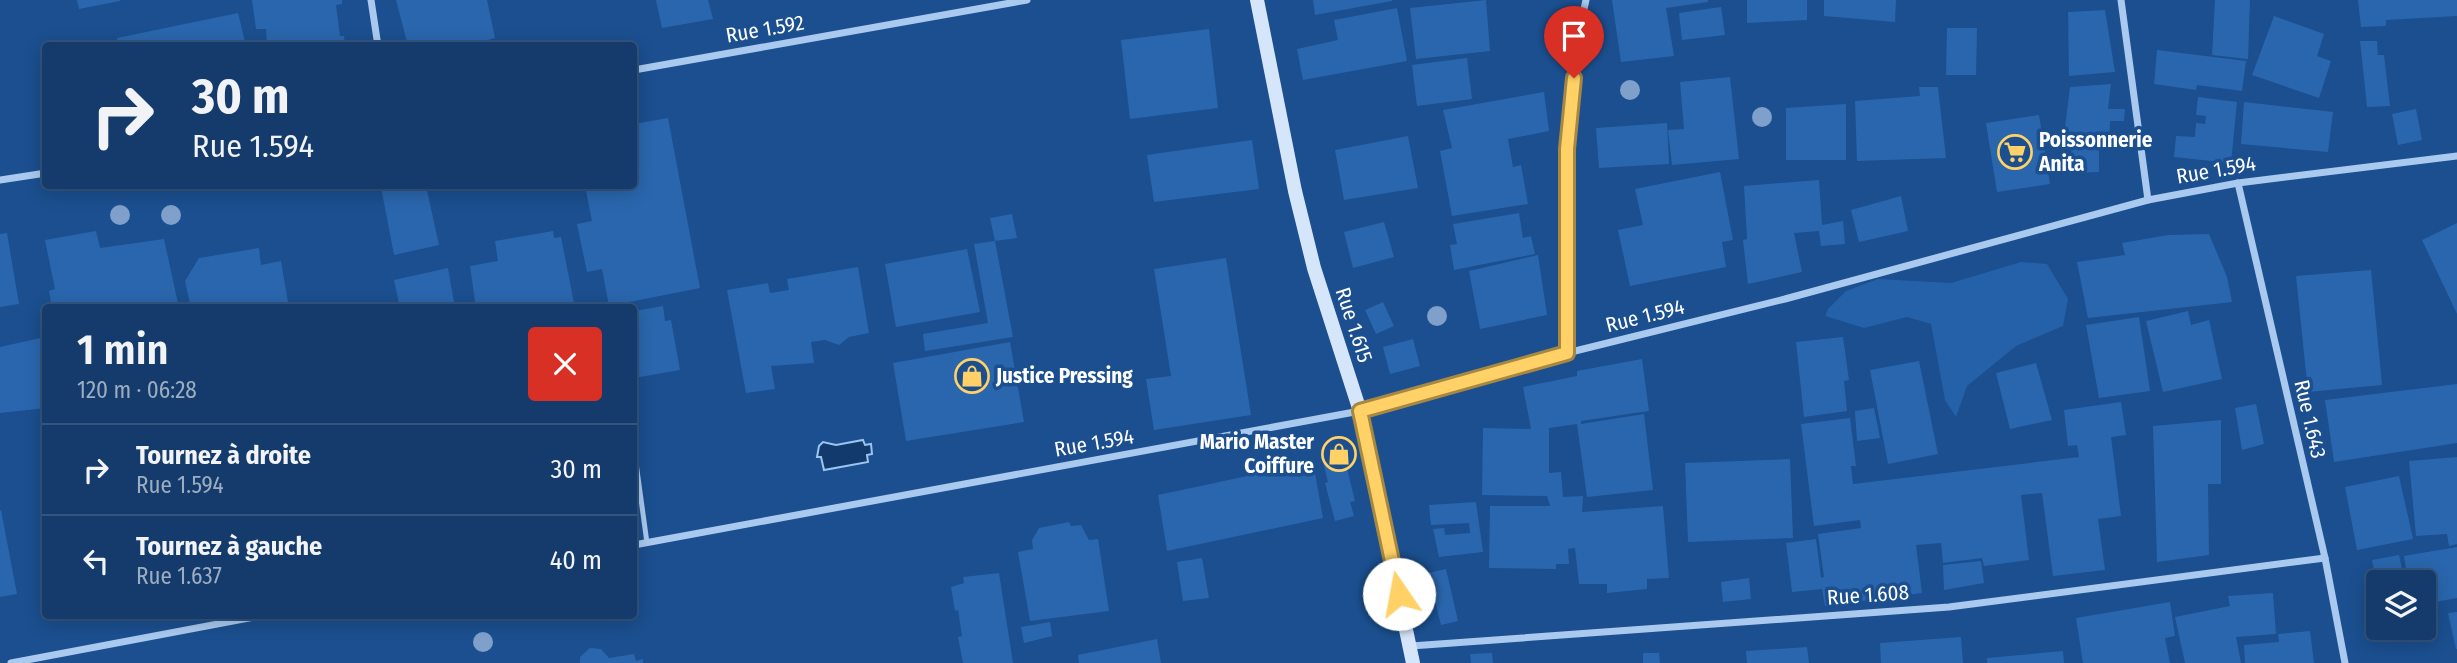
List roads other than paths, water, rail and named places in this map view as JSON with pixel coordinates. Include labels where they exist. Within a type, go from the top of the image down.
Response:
[{"type":"street","points":[[371,0],[377,42]]},
{"type":"street","name":"Rue 1.592","points":[[637,69],[1027,0]]},
{"type":"street","name":"Rue 1.615","points":[[1257,0],[1295,191],[1314,268],[1360,411],[1413,663]]},
{"type":"street","points":[[1567,353],[1567,149],[1579,31],[1586,0]]},
{"type":"street","points":[[2121,0],[2148,200]]},
{"type":"street","name":"Rue 1.594","points":[[637,545],[1360,411],[1567,353],[1785,299],[2148,200],[2238,183],[2457,156]]},
{"type":"street","points":[[0,180],[42,174]]},
{"type":"street","name":"Rue 1.643","points":[[2238,183],[2325,558],[2344,663]]},
{"type":"street","name":"Rue 1.608","points":[[1411,646],[1949,607],[2325,558]]},
{"type":"street","points":[[11,663],[244,619]]},
{"type":"lane","points":[[637,470],[647,543]]},
{"type":"place","name":"Poissonnerie Anita","points":[[2015,152]]},
{"type":"place","name":"Justice Pressing","points":[[972,376]]},
{"type":"place","name":"Mario Master Coiffure","points":[[1339,454]]}]
